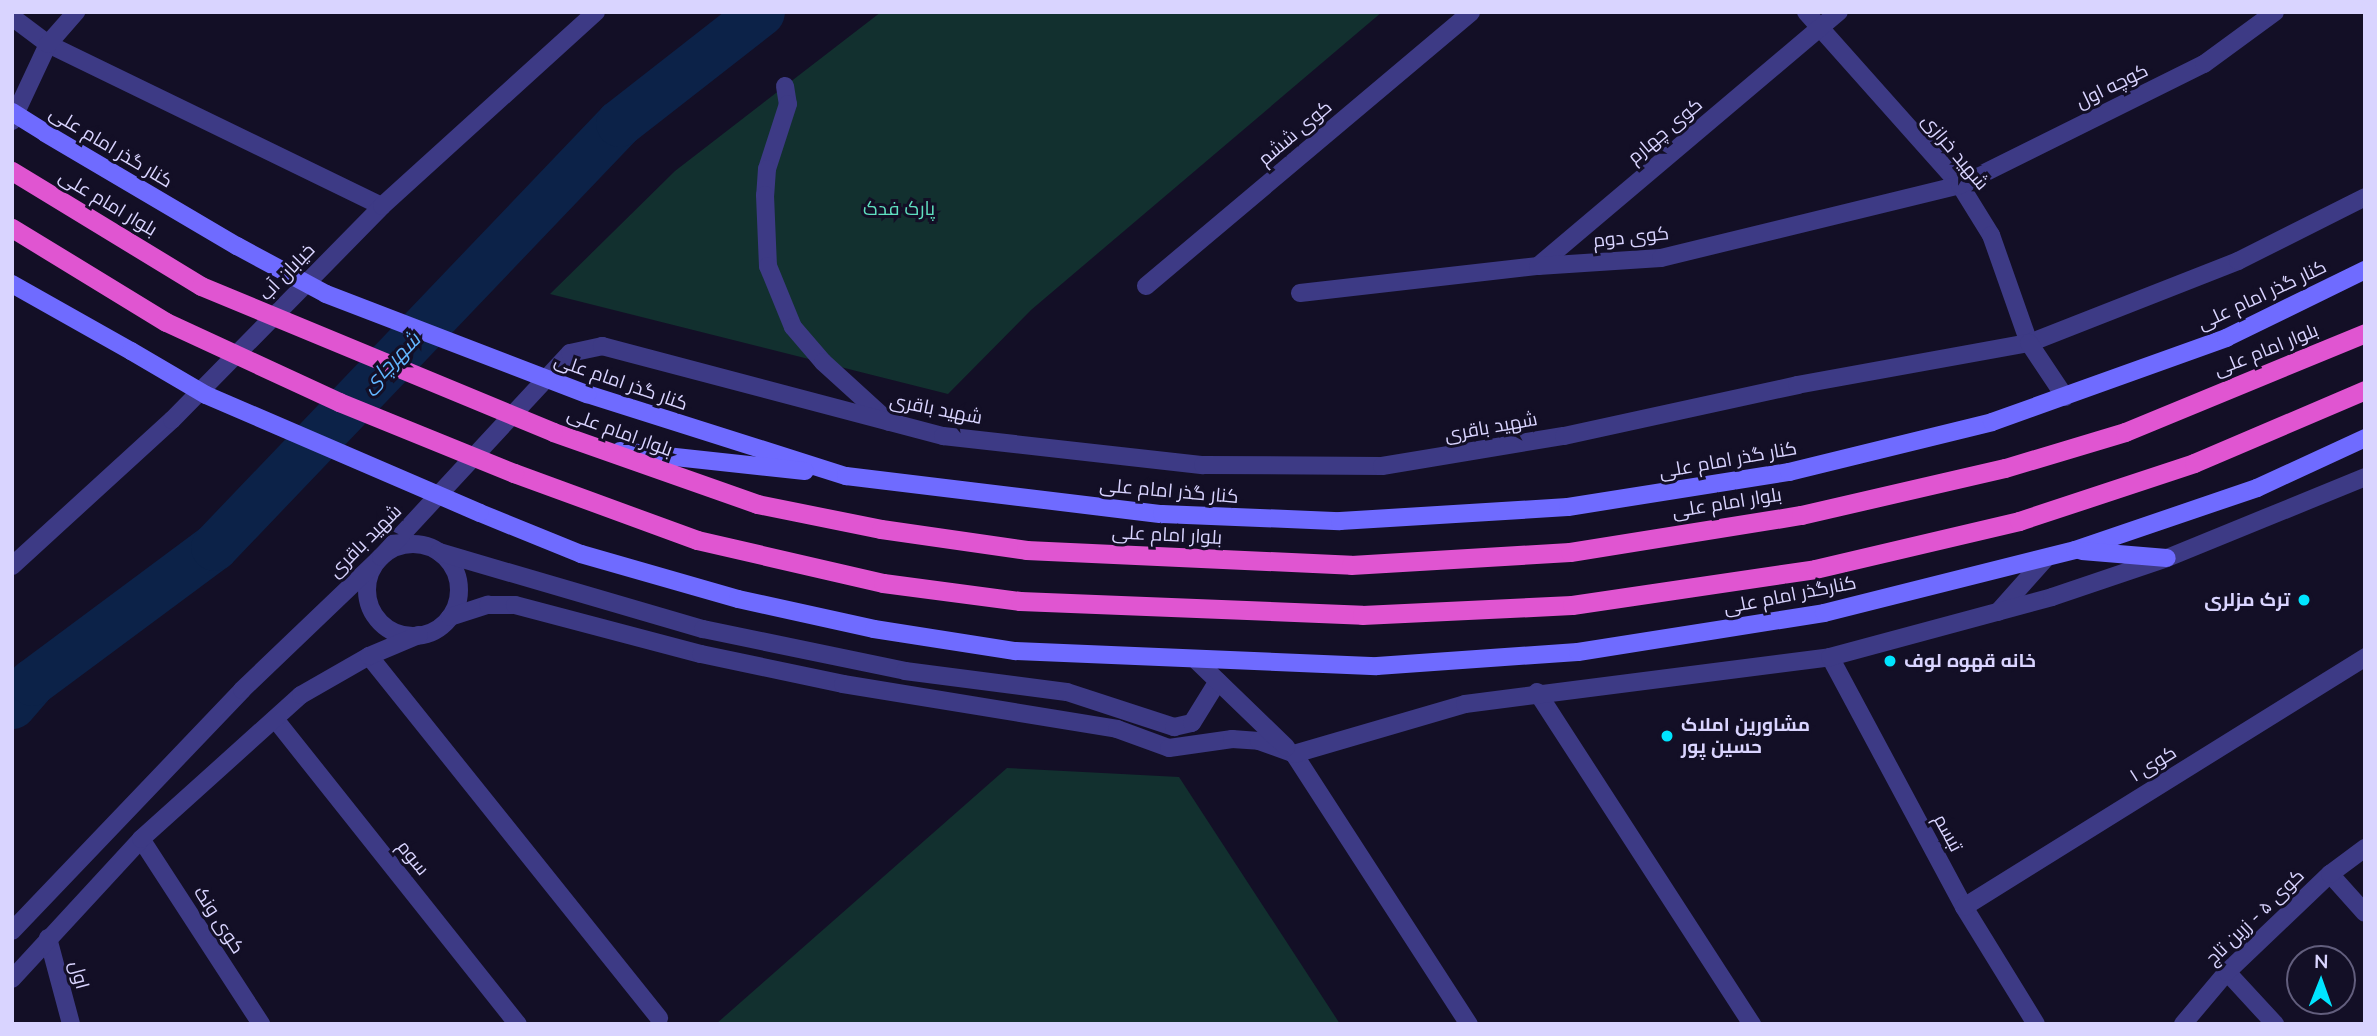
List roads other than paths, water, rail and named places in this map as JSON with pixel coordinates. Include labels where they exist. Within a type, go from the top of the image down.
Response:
[{"type":"highway","name":"بلوار امام علی","points":[[16,174],[201,286],[597,449],[757,504],[881,529],[1026,550],[1351,565],[1570,552],[1801,515],[2005,468],[2125,432],[2365,333]]},
{"type":"highway","points":[[12,228],[166,322],[340,402],[514,473],[697,540],[883,583],[1020,601],[1362,615],[1572,605],[1815,569],[2019,521],[2194,463],[2365,390]]},
{"type":"main road","name":"کنار گذر امام علی","points":[[12,112],[237,246],[326,294],[587,394],[846,476],[1163,514],[1340,522],[1568,507],[1789,472],[1992,422],[2065,397],[2226,338],[2365,270]]},
{"type":"main road","points":[[12,284],[206,395],[581,554],[737,599],[874,629],[1015,651],[1197,661]]},
{"type":"main road","name":"کنارگذر امام علی","points":[[1197,661],[1377,666],[1578,652],[1824,613],[2075,550],[2257,488],[2365,438]]},
{"type":"main road","points":[[597,449],[846,476]]},
{"type":"main road","points":[[2075,550],[2167,558]]},
{"type":"street","points":[[12,121],[48,44],[76,12]]},
{"type":"street","name":"خیابان آب","points":[[12,566],[172,420],[382,206],[596,12]]},
{"type":"street","name":"کوی ششم","points":[[1146,286],[1471,12]]},
{"type":"street","name":"شهید خرازی","points":[[1806,12],[1960,185],[1991,235],[2029,344]]},
{"type":"street","name":"کوی چهارم","points":[[1538,266],[1839,12]]},
{"type":"street","name":"کوچه اول","points":[[1960,185],[2204,64],[2275,12]]},
{"type":"street","points":[[12,18],[48,44],[382,206]]},
{"type":"street","points":[[785,86],[788,104],[767,169],[765,195],[768,266],[793,327],[831,370],[889,422]]},
{"type":"street","name":"کوی دوم","points":[[1300,293],[1538,266],[1661,258],[1960,185]]},
{"type":"street","name":"شهید باقری","points":[[12,931],[242,690],[381,557],[570,354],[602,346],[943,436],[1203,465],[1382,466],[1564,436],[1797,385],[2029,344],[2238,261],[2365,197]]},
{"type":"street","points":[[2029,344],[2065,397]]},
{"type":"street","points":[[12,979],[141,839],[301,695],[369,656],[419,635],[450,617],[488,605],[515,605],[701,654],[843,684],[1117,729],[1168,748],[1232,739],[1259,741],[1294,754],[1465,704],[1537,692],[1830,657],[1998,612],[2167,558],[2365,477]]},
{"type":"street","points":[[419,635],[392,631],[372,611],[367,585],[381,557],[409,544],[703,629],[905,671],[1067,692],[1174,727],[1197,718],[1218,681]]},
{"type":"street","points":[[439,552],[450,562],[458,582],[457,604],[450,617]]},
{"type":"street","points":[[1998,612],[2045,559]]},
{"type":"street","points":[[369,656],[659,1018]]},
{"type":"street","name":"تبسم","points":[[1830,657],[1964,907],[2036,1024]]},
{"type":"street","name":"کوی ۱","points":[[1964,907],[2365,657]]},
{"type":"street","points":[[1197,661],[1294,754],[1469,1024]]},
{"type":"street","points":[[1537,692],[1752,1024]]},
{"type":"street","name":"سوم","points":[[275,719],[518,1024]]},
{"type":"street","name":"کوی ونک","points":[[141,839],[261,1024]]},
{"type":"street","name":"کوی ۵ - زرین تاج","points":[[2183,1024],[2227,972],[2330,874],[2365,848]]},
{"type":"street","points":[[2330,874],[2365,913]]},
{"type":"street","name":"اول","points":[[48,938],[71,1024]]},
{"type":"street","points":[[2227,972],[2275,1024]]},
{"type":"waterway","name":"شهرچای","points":[[12,705],[32,682],[214,547],[619,123],[761,12]]},
{"type":"place","name":"ترک مزلری","points":[[2304,600]]},
{"type":"place","name":"خانه قهوه لوف","points":[[1890,661]]},
{"type":"place","name":"مشاورین املاک حسین پور","points":[[1667,736]]},
{"type":"park label","name":"پارک فدک","points":[[899,209]]}]
